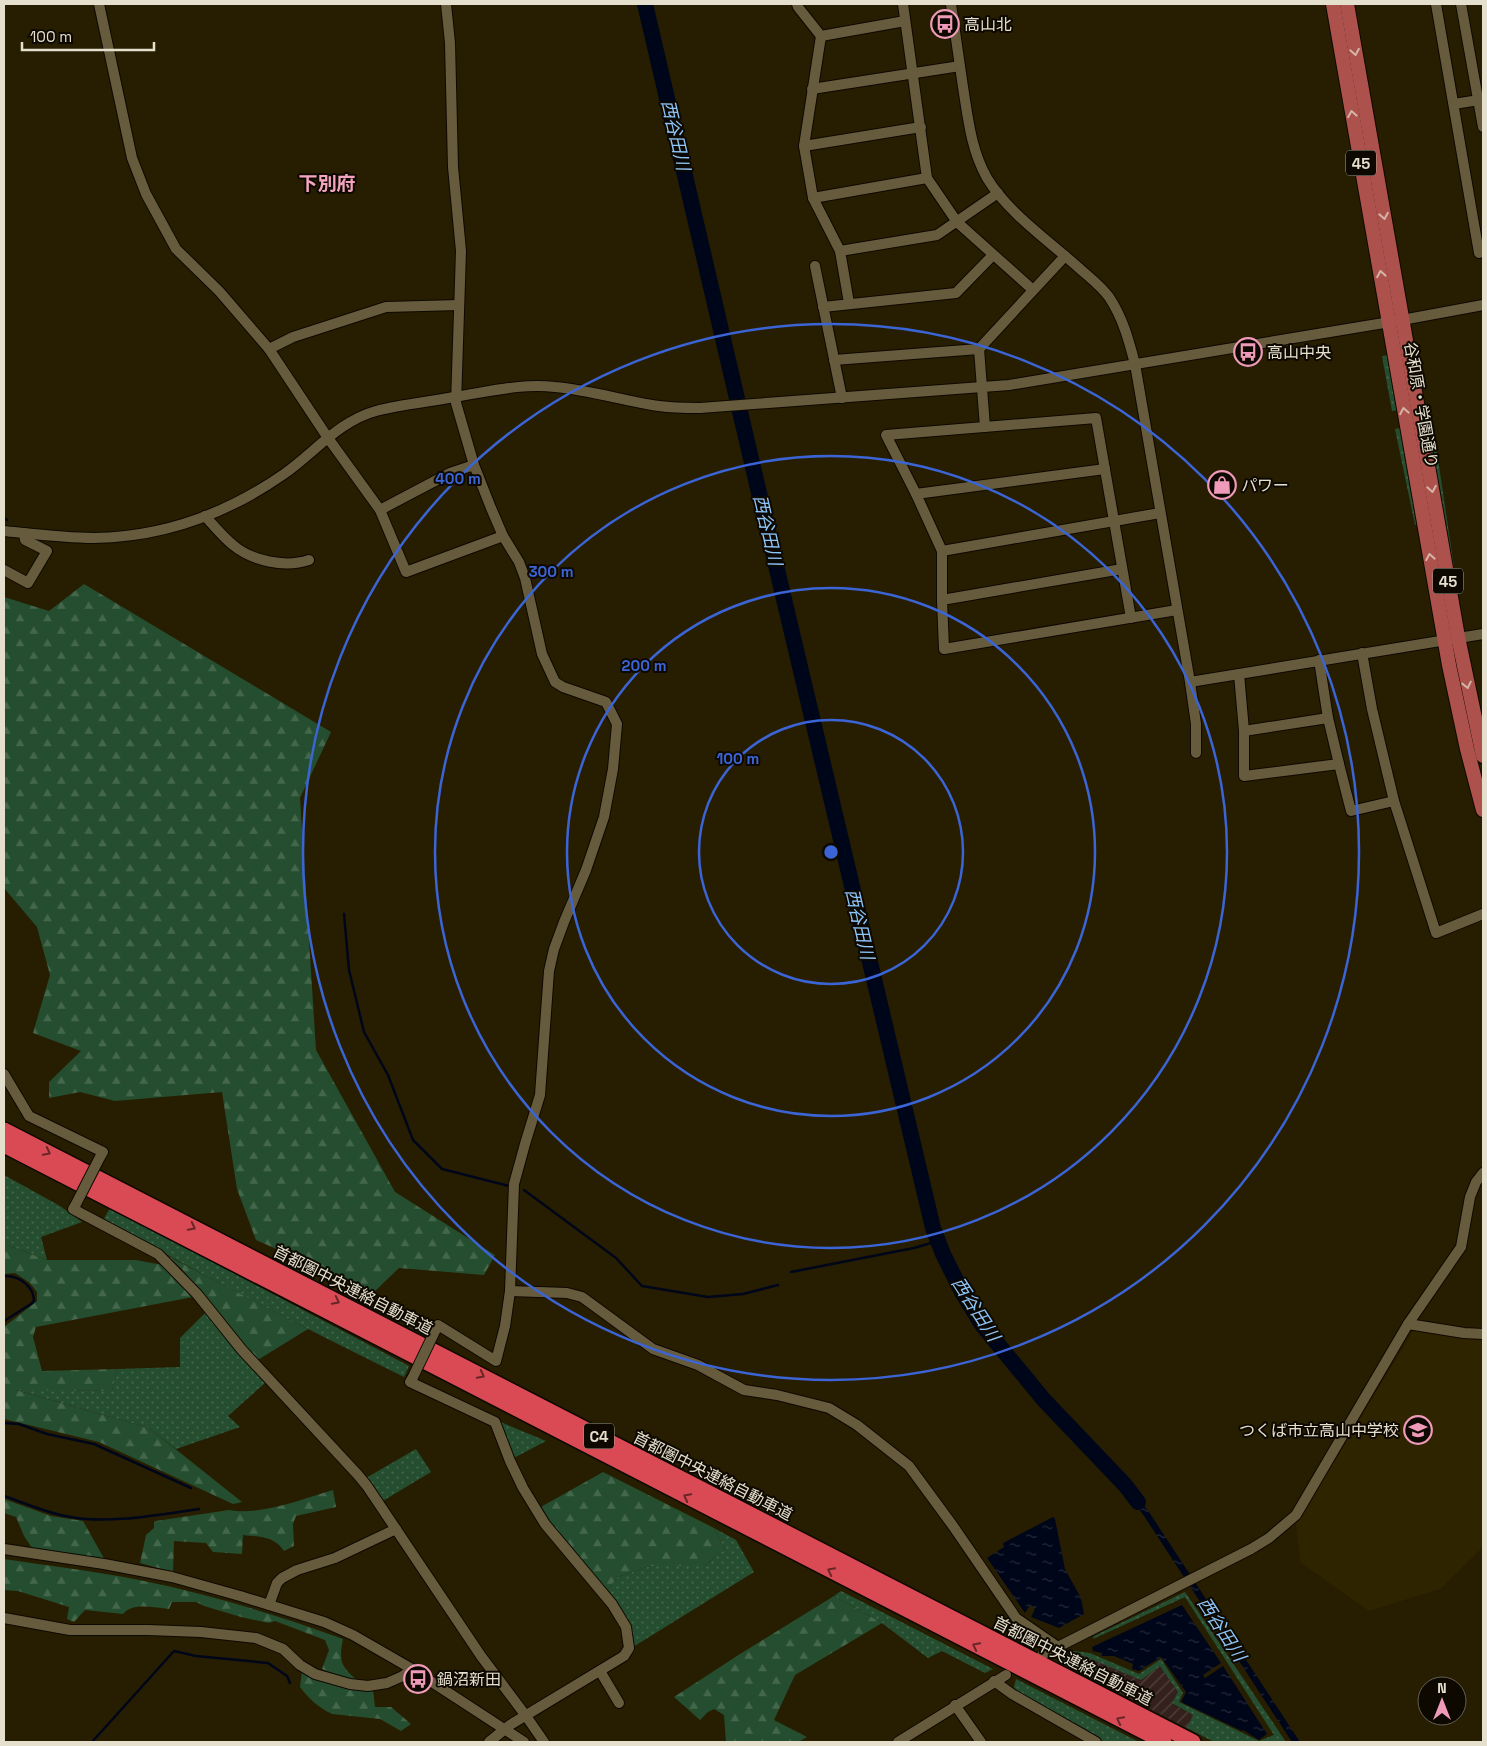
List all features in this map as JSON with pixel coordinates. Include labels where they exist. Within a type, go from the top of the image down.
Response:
[{"type":"highway","name":"首都圏中央連絡自動車道","points":[[4,1130],[1193,1742]]},
{"type":"highway","name":"首都圏中央連絡自動車道","points":[[4,1145],[1164,1742]]},
{"type":"main road","name":"谷和原・学園通り","points":[[1333,4],[1396,321]]},
{"type":"main road","name":"谷和原・学園通り","points":[[1347,4],[1396,321],[1451,638],[1461,722],[1483,810]]},
{"type":"main road","name":"谷和原・学園通り","points":[[1451,638],[1483,756]]},
{"type":"street","points":[[99,4],[132,158],[146,194],[176,249],[238,311],[269,349],[328,438],[380,510],[406,572],[503,536]]},
{"type":"street","points":[[446,4],[450,43],[453,167],[461,251],[455,397],[474,465],[503,536],[519,562],[525,578],[542,654],[555,682],[563,687],[606,702],[617,724],[613,769],[604,817],[586,870],[554,949],[548,971],[540,1095],[524,1144],[514,1184],[510,1291],[505,1326],[496,1361],[438,1325],[410,1382],[495,1422],[517,1475],[545,1524],[612,1604],[626,1627],[629,1648],[627,1652],[600,1671],[505,1728],[488,1742]]},
{"type":"street","points":[[798,4],[798,7],[821,36],[804,146],[814,198],[840,251],[849,303]]},
{"type":"street","points":[[903,4],[927,178],[957,222],[1033,290]]},
{"type":"street","points":[[951,4],[973,144],[979,162],[988,179],[1014,211],[1108,296],[1123,322],[1135,364],[1190,682],[1196,724],[1196,753]]},
{"type":"street","points":[[1436,4],[1479,253],[1483,252]]},
{"type":"street","points":[[1462,4],[1479,74],[1479,100],[1483,127]]},
{"type":"street","points":[[821,36],[906,21]]},
{"type":"street","points":[[812,89],[960,66]]},
{"type":"street","points":[[1454,104],[1479,100]]},
{"type":"street","points":[[804,146],[921,127]]},
{"type":"street","points":[[814,198],[927,178]]},
{"type":"street","points":[[840,251],[937,235],[998,193]]},
{"type":"street","points":[[823,307],[956,293],[993,255]]},
{"type":"street","points":[[834,360],[980,349],[1065,256]]},
{"type":"street","points":[[815,266],[842,398]]},
{"type":"street","points":[[269,349],[293,337],[386,307],[459,305]]},
{"type":"street","points":[[4,531],[75,537],[115,537],[150,533],[172,527],[206,516],[245,499],[271,483],[352,421],[375,411],[497,390],[534,386],[570,389],[658,406],[700,408],[982,387],[1037,381],[1483,305]]},
{"type":"street","points":[[980,349],[985,427]]},
{"type":"street","points":[[1131,618],[1096,418],[886,435],[942,551],[944,649],[1131,618],[1177,610]]},
{"type":"street","points":[[380,510],[450,473],[474,465]]},
{"type":"street","points":[[916,494],[1105,470]]},
{"type":"street","points":[[942,551],[1160,514]]},
{"type":"street","points":[[206,516],[232,544],[255,557],[284,563],[300,563],[308,560]]},
{"type":"street","points":[[4,570],[28,583],[46,551],[25,540],[24,533]]},
{"type":"street","points":[[942,600],[1122,570]]},
{"type":"street","points":[[1190,682],[1483,634]]},
{"type":"street","points":[[1362,653],[1372,710],[1394,801],[1436,933],[1483,914]]},
{"type":"street","points":[[1319,660],[1328,718],[1351,811],[1394,801]]},
{"type":"street","points":[[1239,674],[1244,731],[1244,776],[1338,764]]},
{"type":"street","points":[[1244,731],[1328,718]]},
{"type":"street","points":[[4,1074],[29,1116],[103,1152],[73,1209],[158,1254],[197,1294],[242,1350],[358,1475],[481,1656],[544,1742]]},
{"type":"street","points":[[1042,1655],[1269,1538],[1296,1515],[1408,1324],[1461,1247],[1470,1197],[1476,1182],[1483,1174]]},
{"type":"street","points":[[510,1291],[567,1294],[582,1297],[653,1349],[698,1365],[744,1390],[829,1408],[857,1425],[909,1466],[1016,1618],[1058,1647]]},
{"type":"street","points":[[1408,1324],[1464,1334],[1483,1334]]},
{"type":"street","points":[[269,1604],[277,1583],[282,1578],[297,1570],[335,1558],[396,1529]]},
{"type":"street","points":[[4,1549],[136,1570],[197,1583],[269,1604],[338,1628],[412,1669],[524,1742]]},
{"type":"street","points":[[4,1618],[70,1630],[201,1632],[256,1638],[283,1649],[300,1665],[315,1674],[350,1684],[368,1686],[387,1683],[403,1676],[412,1669]]},
{"type":"street","points":[[600,1671],[620,1703]]},
{"type":"street","points":[[898,1742],[1006,1675]]},
{"type":"street","points":[[994,1681],[1012,1694],[1096,1742]]},
{"type":"street","points":[[955,1705],[982,1742]]},
{"type":"shaded area","name":"つくば市立高山中学校","points":[[1415,1328],[1483,1336],[1483,1547],[1440,1589],[1369,1611],[1300,1562],[1296,1524]]},
{"type":"shaded area","points":[[1073,1651],[1141,1680],[1160,1666],[1178,1692],[1172,1704],[1193,1715],[1187,1728],[1106,1686],[1111,1675],[1082,1662]]},
{"type":"green space","points":[[1389,355],[1399,410],[1392,411],[1382,356]]},
{"type":"green space","points":[[1402,428],[1418,524],[1415,525],[1395,429]]},
{"type":"green space","points":[[1436,446],[1456,580],[1453,581],[1430,447]]},
{"type":"green space","points":[[84,584],[331,732],[300,798],[316,1050],[395,1192],[495,1255],[484,1275],[399,1268],[374,1292],[256,1240],[237,1189],[222,1092],[115,1101],[80,1092],[49,1098],[49,1082],[81,1051],[33,1033],[50,975],[37,927],[4,888],[4,597],[49,611]]},
{"type":"green space","points":[[4,1175],[60,1206],[82,1222],[41,1237],[47,1260],[4,1244]]},
{"type":"green space","points":[[110,1208],[409,1366],[404,1377],[253,1301],[104,1219]]},
{"type":"green space","points":[[4,1244],[47,1260],[136,1260],[168,1266],[193,1297],[36,1327],[33,1337],[42,1371],[117,1369],[112,1391],[16,1390],[149,1428],[242,1502],[233,1504],[99,1442],[4,1419],[4,1327],[37,1301],[37,1292],[30,1283],[15,1273],[4,1274]]},
{"type":"green space","points":[[164,1254],[308,1329],[256,1361],[182,1269]]},
{"type":"green space","points":[[206,1312],[265,1383],[228,1416],[240,1427],[176,1449],[149,1428],[13,1389],[112,1391],[117,1369],[180,1367],[180,1338]]},
{"type":"green space","points":[[498,1421],[546,1441],[512,1459]]},
{"type":"green space","points":[[416,1449],[431,1472],[381,1502],[366,1478]]},
{"type":"green space","points":[[603,1472],[714,1528],[725,1549],[704,1566],[650,1566],[618,1577],[605,1593],[539,1508]]},
{"type":"green space","points":[[333,1490],[336,1507],[296,1516],[293,1524],[294,1546],[284,1551],[276,1542],[271,1540],[243,1535],[242,1554],[213,1552],[206,1543],[174,1541],[173,1572],[140,1563],[146,1535],[154,1528],[154,1522],[156,1521],[229,1510],[254,1511],[268,1509]]},
{"type":"green space","points":[[4,1499],[51,1516],[83,1521],[105,1560],[32,1548],[24,1536],[16,1517],[4,1513]]},
{"type":"green space","points":[[714,1528],[736,1540],[754,1572],[633,1647],[605,1593],[618,1577],[650,1566],[704,1566],[725,1549]]},
{"type":"green space","points":[[4,1559],[139,1580],[268,1613],[318,1630],[343,1639],[342,1662],[347,1671],[357,1680],[344,1678],[322,1669],[329,1650],[325,1640],[275,1621],[269,1623],[241,1617],[196,1602],[172,1602],[169,1609],[138,1607],[127,1610],[123,1614],[85,1610],[74,1622],[67,1619],[69,1607],[18,1591],[4,1590]]},
{"type":"green space","points":[[841,1591],[993,1669],[985,1673],[942,1651],[928,1658],[882,1623],[834,1596]]},
{"type":"green space","points":[[1185,1592],[1286,1742],[1214,1742],[1187,1728],[1193,1715],[1172,1703],[1178,1692],[1160,1666],[1141,1680],[1074,1652],[1082,1662],[1111,1675],[1106,1686],[1057,1662],[1073,1651],[1090,1653],[1139,1674],[1161,1659],[1183,1693],[1179,1702],[1259,1741],[1274,1735],[1185,1597],[1093,1639],[1094,1636]]},
{"type":"green space","points":[[834,1596],[882,1623],[795,1675],[774,1720],[807,1737],[798,1742],[726,1742],[724,1715],[714,1709],[700,1720],[674,1697],[740,1654]]},
{"type":"green space","points":[[302,1671],[351,1689],[373,1690],[375,1707],[391,1707],[411,1724],[401,1731],[380,1719],[332,1714],[314,1702],[300,1687]]},
{"type":"green space","points":[[1016,1679],[1139,1742],[1103,1741],[1018,1693],[1014,1687]]},
{"type":"water","points":[[1127,1483],[1149,1512],[1300,1742],[1292,1742],[1144,1516],[1122,1487]]},
{"type":"water","points":[[1053,1517],[1065,1569],[1081,1598],[1084,1614],[1059,1628],[1031,1617],[1035,1609],[1030,1605],[1025,1613],[987,1558],[1004,1547],[1003,1543]]},
{"type":"water","points":[[1182,1605],[1221,1663],[1203,1675],[1205,1678],[1223,1666],[1267,1734],[1259,1740],[1243,1730],[1181,1702],[1186,1692],[1161,1657],[1139,1671],[1132,1669],[1133,1664],[1114,1656],[1102,1656],[1102,1653],[1093,1651],[1092,1647]]},
{"type":"waterway","name":"西谷田川","points":[[645,4],[933,1228],[943,1254],[962,1292],[983,1326],[1044,1400],[1125,1485],[1138,1502]]},
{"type":"waterway","points":[[344,914],[349,970],[364,1032],[388,1075],[413,1140],[442,1169],[509,1186]]},
{"type":"waterway","points":[[524,1190],[616,1258],[642,1286],[708,1297],[743,1294],[778,1285]]},
{"type":"waterway","points":[[791,1272],[914,1248],[938,1241]]},
{"type":"waterway","points":[[4,1276],[15,1277],[24,1282],[31,1291],[34,1301],[4,1321]]},
{"type":"waterway","points":[[4,1423],[19,1424],[47,1434],[94,1444],[191,1488]]},
{"type":"waterway","points":[[4,1496],[50,1512],[81,1519],[132,1518],[199,1509]]},
{"type":"waterway","points":[[92,1742],[174,1651],[196,1656],[268,1663],[287,1676],[290,1683]]},
{"type":"place","name":"高山北","points":[[945,24]]},
{"type":"place","name":"高山中央","points":[[1248,352]]},
{"type":"place","name":"パワー","points":[[1222,485]]},
{"type":"place","name":"つくば市立高山中学校","points":[[1418,1430]]},
{"type":"place","name":"鍋沼新田","points":[[418,1679]]},
{"type":"district","name":"下別府","points":[[327,183]]}]
